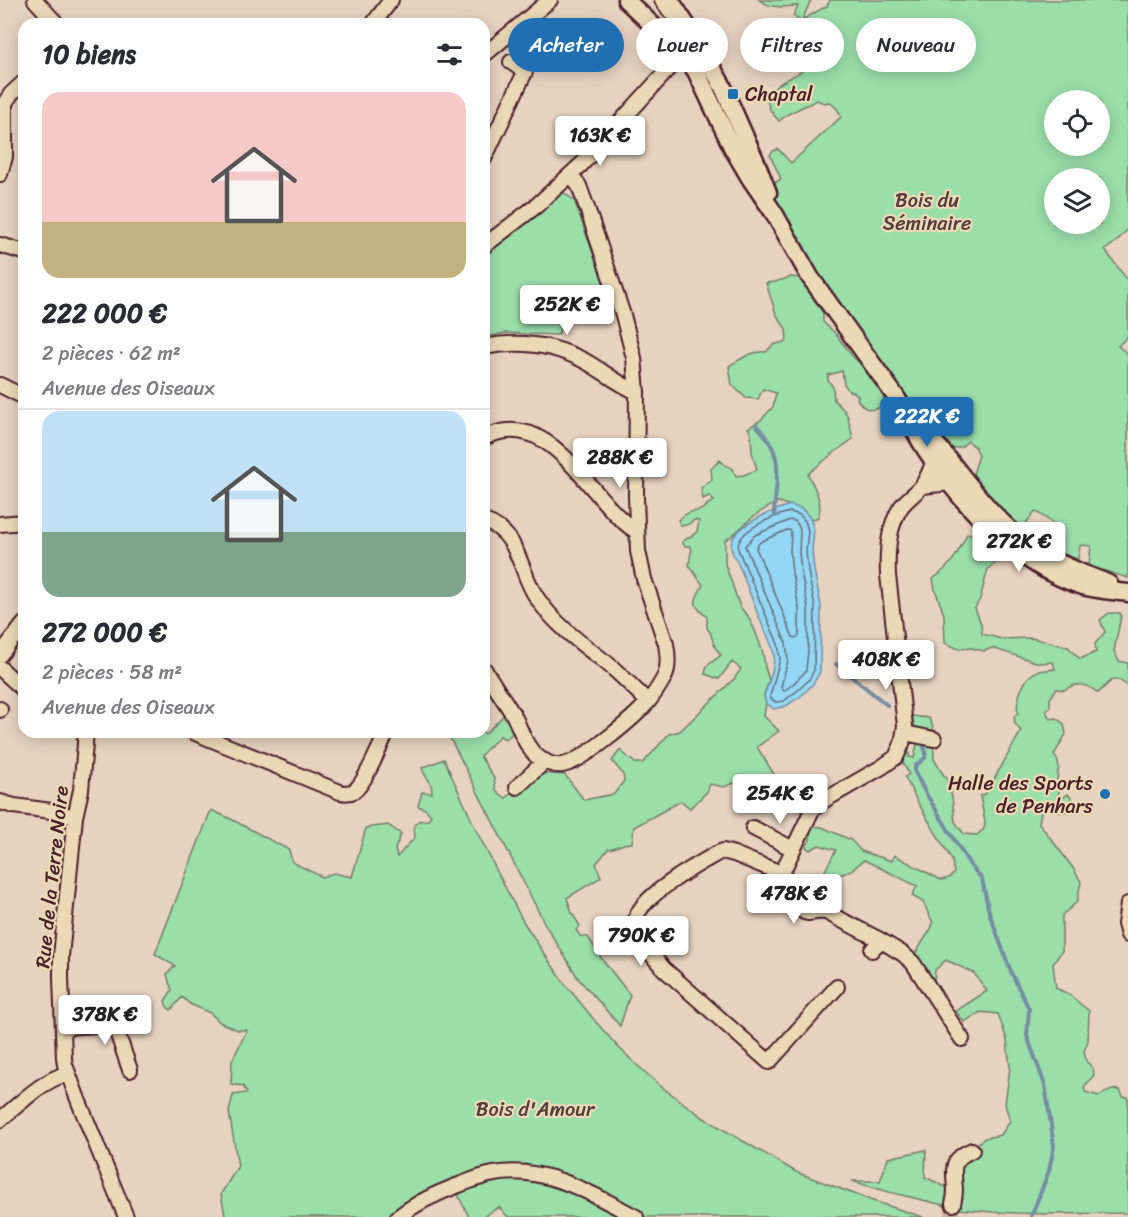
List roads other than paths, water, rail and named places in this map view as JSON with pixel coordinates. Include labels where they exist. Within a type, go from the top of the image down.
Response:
[{"type":"main road","points":[[626,0],[645,18]]},
{"type":"main road","points":[[670,0],[682,18]]},
{"type":"main road","points":[[696,72],[732,148],[774,213],[815,285],[902,406],[931,437],[953,476]]},
{"type":"main road","points":[[715,72],[756,162],[774,213]]},
{"type":"main road","points":[[902,406],[919,440],[934,462],[953,476],[1027,544],[1063,565],[1128,593]]},
{"type":"street","points":[[35,0],[52,18]]},
{"type":"street","points":[[378,18],[391,0]]},
{"type":"street","points":[[490,50],[550,0]]},
{"type":"street","points":[[662,0],[674,18]]},
{"type":"street","points":[[490,146],[525,72]]},
{"type":"street","points":[[490,241],[536,206],[571,174],[666,72]]},
{"type":"street","points":[[0,174],[5,157],[2,107],[18,88]]},
{"type":"street","points":[[490,679],[535,755],[551,764],[563,765],[612,735],[648,702],[665,675],[668,662],[662,630],[638,551],[636,531],[637,392],[634,358],[623,315],[583,197],[571,174]]},
{"type":"street","points":[[0,245],[18,250]]},
{"type":"street","points":[[490,346],[524,343],[558,350],[584,361],[637,392]]},
{"type":"street","points":[[0,386],[18,394]]},
{"type":"street","points":[[490,436],[517,430],[543,440],[570,462],[616,515],[636,531]]},
{"type":"street","points":[[934,462],[922,486],[900,508],[890,535],[888,575],[905,733],[901,750],[896,757],[882,767],[812,810],[781,873],[780,881],[783,892],[799,909],[808,913],[824,911],[830,913],[876,945],[903,954],[913,963],[962,1039]]},
{"type":"street","points":[[922,486],[953,476]]},
{"type":"street","points":[[0,524],[18,522]]},
{"type":"street","points":[[490,524],[499,528],[515,548],[532,592],[550,616],[618,673],[648,702]]},
{"type":"street","points":[[0,655],[18,632]]},
{"type":"street","points":[[0,668],[18,684]]},
{"type":"street","points":[[905,733],[934,739]]},
{"type":"street","name":"Rue de la Terre Noire","points":[[85,738],[61,956],[64,1058],[126,1217]]},
{"type":"street","points":[[208,738],[347,793],[356,790],[362,782],[384,738]]},
{"type":"street","points":[[517,788],[545,761]]},
{"type":"street","points":[[0,802],[75,817]]},
{"type":"street","points":[[753,828],[793,849]]},
{"type":"street","points":[[781,873],[735,854],[723,851],[718,853],[653,895],[636,916],[638,931],[650,952],[664,969],[769,1062],[837,987]]},
{"type":"street","points":[[1128,904],[1125,924],[1128,935]]},
{"type":"street","points":[[64,1027],[116,1020],[118,1035],[130,1070]]},
{"type":"street","points":[[0,1120],[42,1085],[68,1073]]},
{"type":"street","points":[[953,1204],[954,1165],[962,1155],[972,1150]]},
{"type":"street","points":[[398,1217],[420,1202],[442,1192],[479,1177],[505,1172],[528,1173],[552,1178],[597,1196],[636,1217]]},
{"type":"water","points":[[790,505],[802,509],[810,518],[814,529],[812,551],[821,606],[820,672],[813,684],[801,696],[786,706],[774,709],[766,703],[764,696],[773,666],[772,647],[732,553],[731,544],[739,531],[747,525]]},
{"type":"waterway","points":[[756,425],[771,445],[775,455],[777,465],[775,515]]},
{"type":"waterway","points":[[836,664],[887,705]]},
{"type":"waterway","points":[[924,747],[925,758],[915,766],[915,772],[970,865],[982,879],[989,912],[1011,972],[1029,1009],[1027,1036],[1045,1085],[1054,1146],[1049,1171],[1031,1217]]},
{"type":"tunnel","points":[[952,1217],[953,1204]]},
{"type":"place","name":"Chaptal","points":[[733,94]]},
{"type":"place","name":"Halle des Sports de Penhars","points":[[1105,794]]},
{"type":"park label","name":"Bois du Séminaire","points":[[927,212]]},
{"type":"park label","name":"Bois d'Amour","points":[[535,1109]]}]
